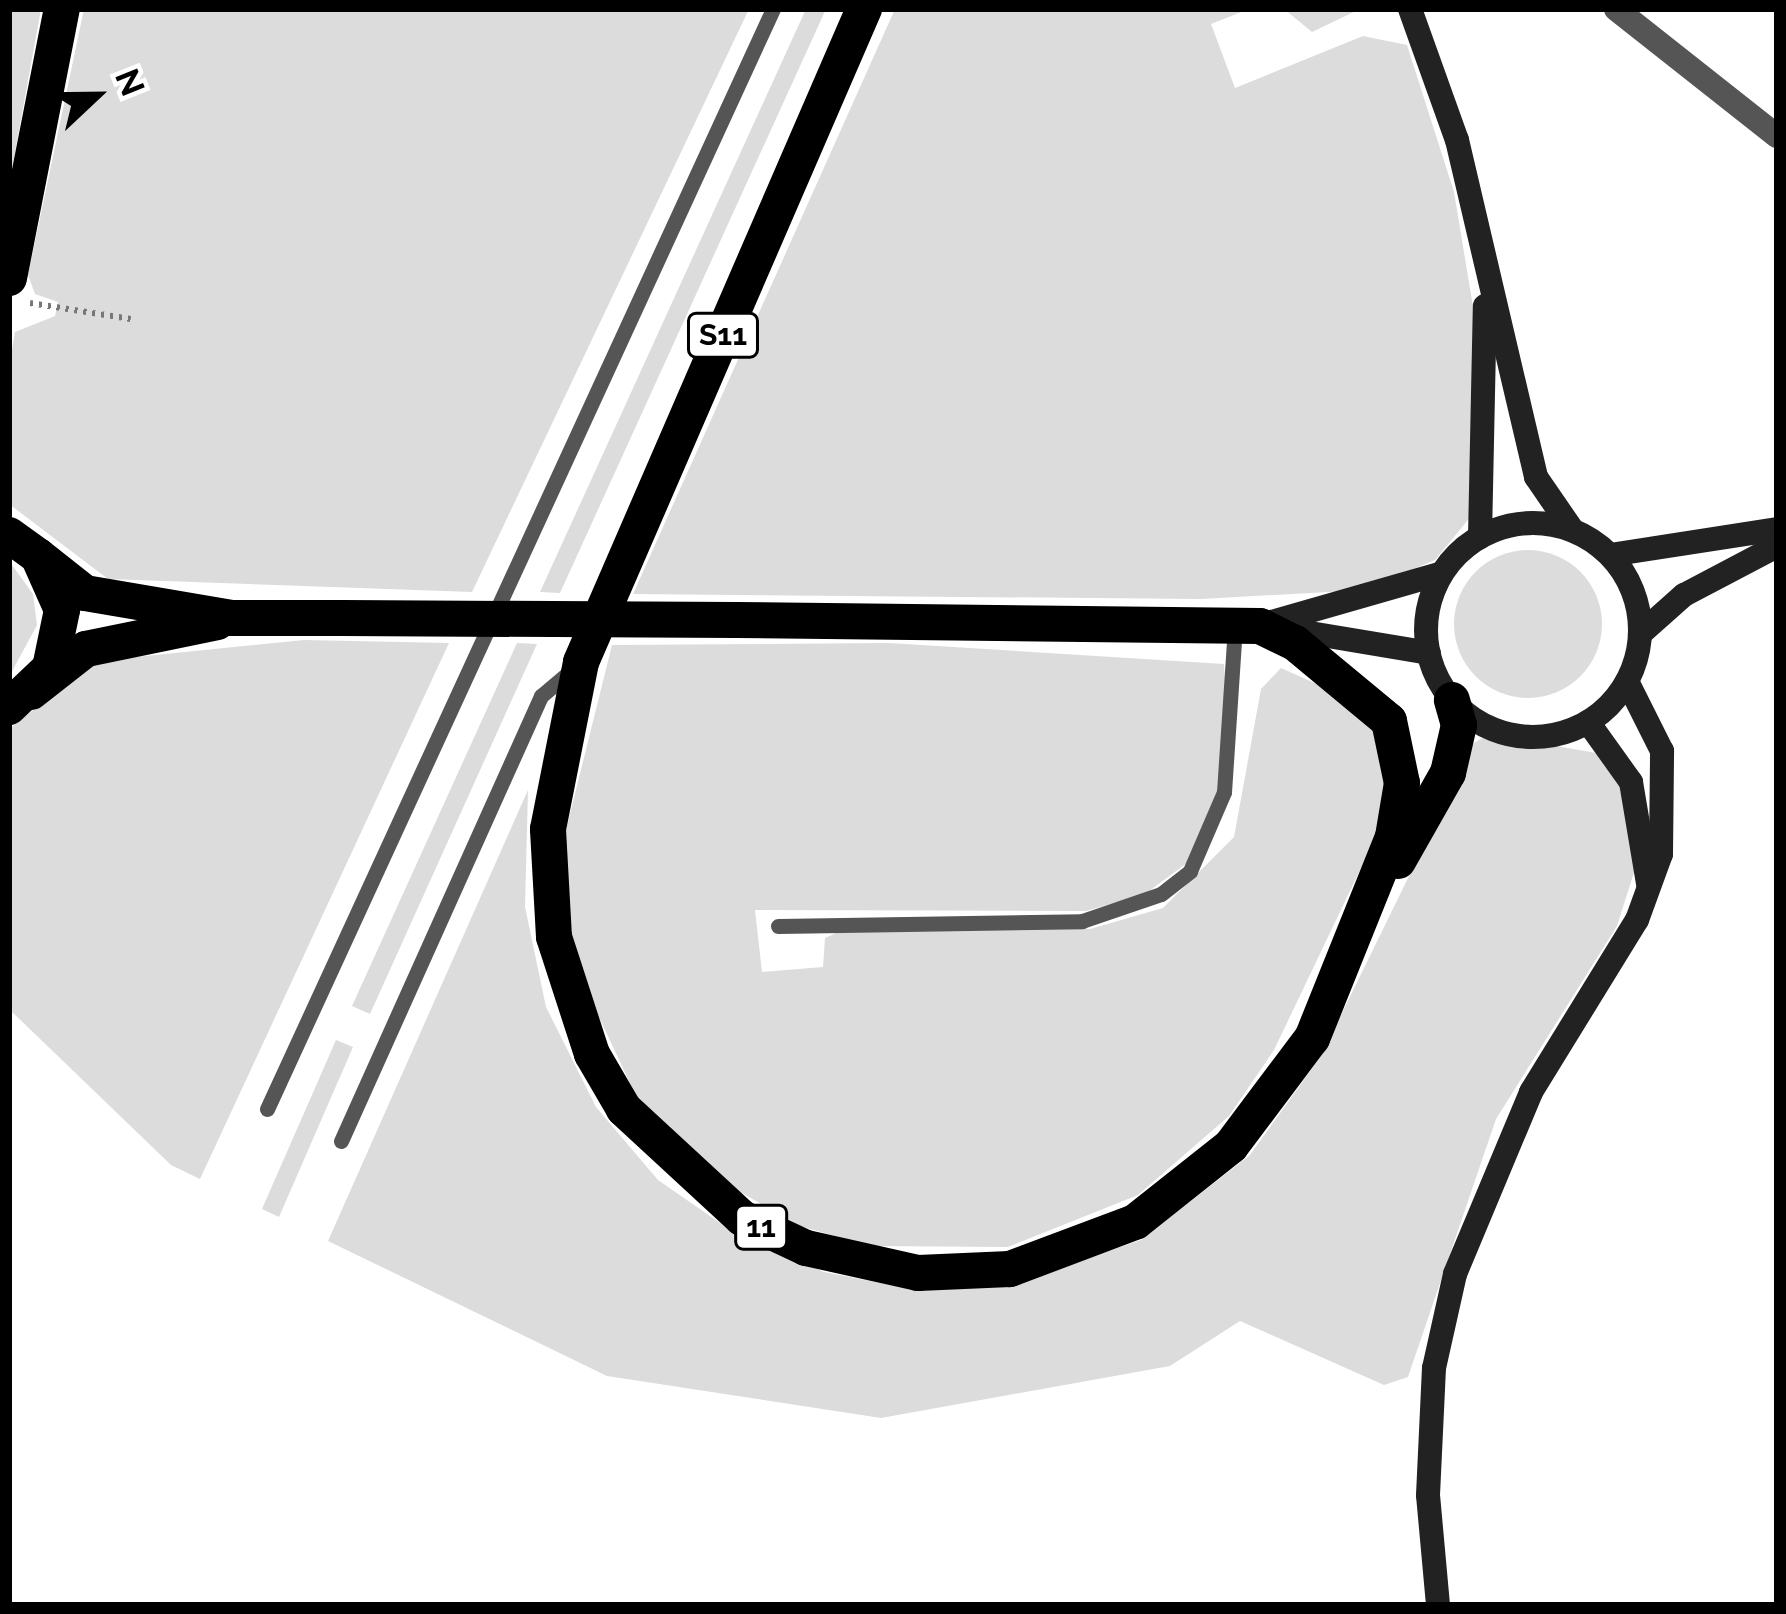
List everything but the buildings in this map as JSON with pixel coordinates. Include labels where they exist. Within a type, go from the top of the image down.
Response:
[{"type":"highway","points":[[9,278],[62,9]]},
{"type":"highway","name":"S11","points":[[581,662],[865,9]]},
{"type":"highway","name":"11","points":[[23,545],[85,593],[232,618],[1247,625],[1340,671],[1396,737],[1399,809],[1376,899]]},
{"type":"highway","name":"11","points":[[20,700],[61,640],[54,581],[23,545]]},
{"type":"highway","name":"11","points":[[20,700],[86,649],[232,618]]},
{"type":"highway","name":"11","points":[[581,662],[547,873],[571,1000],[624,1109],[657,1148],[742,1218],[806,1248],[919,1273],[1010,1269],[1135,1222],[1190,1184],[1274,1094],[1336,994],[1376,899],[1448,773],[1459,725],[1452,700]]},
{"type":"street","points":[[1410,9],[1457,140],[1537,477],[1572,530],[1610,555],[1640,634]]},
{"type":"street","points":[[1616,9],[1777,136]]},
{"type":"street","points":[[1480,537],[1486,277]]},
{"type":"street","points":[[1247,625],[1442,573],[1480,537],[1525,523],[1572,530]]},
{"type":"street","points":[[1610,555],[1777,529]]},
{"type":"street","points":[[1442,573],[1429,653],[1452,700],[1530,737],[1588,722],[1628,681],[1640,634],[1684,595],[1777,546]]},
{"type":"street","points":[[1247,625],[1429,653]]},
{"type":"street","points":[[1438,1605],[1432,1389],[1454,1274],[1531,1092],[1649,894],[1666,783],[1652,720],[1628,681]]},
{"type":"street","points":[[1588,722],[1631,782],[1649,894]]},
{"type":"lane","name":"S11","points":[[267,1109],[773,9]]},
{"type":"lane","points":[[778,926],[1082,921],[1161,894],[1190,872],[1224,792],[1247,625]]},
{"type":"lane","name":"S11","points":[[341,1141],[541,696],[581,662]]},
{"type":"path","points":[[9,300],[131,320]]},
{"type":"shaded area","points":[[9,9],[41,9],[9,185]]},
{"type":"shaded area","points":[[84,9],[749,9],[472,592],[108,579],[9,504],[9,367],[15,332],[55,316],[58,302],[35,294],[28,275]]},
{"type":"shaded area","points":[[806,9],[826,9],[560,593],[540,592]]},
{"type":"shaded area","points":[[895,9],[1249,9],[1211,24],[1235,88],[1363,36],[1407,45],[1454,192],[1478,337],[1472,515],[1435,560],[1365,590],[1201,599],[633,594]]},
{"type":"shaded area","points":[[1284,9],[1360,9],[1312,32]]},
{"type":"shaded area","points":[[1528,550],[1556,555],[1581,571],[1597,596],[1602,624],[1597,652],[1581,677],[1556,693],[1528,698],[1500,693],[1475,677],[1459,652],[1454,624],[1459,596],[1475,571],[1500,555]]},
{"type":"shaded area","points":[[9,561],[33,594],[37,625],[9,677]]},
{"type":"shaded area","points":[[304,640],[449,643],[200,1179],[171,1165],[9,1009],[9,729],[96,661]]},
{"type":"shaded area","points":[[517,643],[537,644],[370,1014],[352,1006]]},
{"type":"shaded area","points":[[889,643],[1224,664],[1229,763],[1187,863],[1145,894],[1086,911],[755,910],[762,972],[823,967],[825,938],[845,929],[1090,929],[1163,908],[1234,837],[1261,689],[1281,668],[1359,703],[1390,756],[1381,826],[1274,1050],[1229,1116],[1138,1195],[1008,1247],[870,1246],[800,1226],[726,1184],[637,1098],[574,964],[564,838],[612,645]]},
{"type":"shaded area","points":[[1489,734],[1596,753],[1620,773],[1637,863],[1617,926],[1496,1119],[1408,1377],[1384,1385],[1240,1321],[1170,1366],[881,1418],[607,1376],[328,1241],[528,790],[525,907],[546,1007],[596,1107],[658,1180],[736,1234],[824,1272],[906,1288],[1012,1284],[1141,1240],[1250,1155],[1321,1056],[1474,743]]},
{"type":"shaded area","points":[[336,1040],[353,1047],[279,1217],[262,1209]]}]
